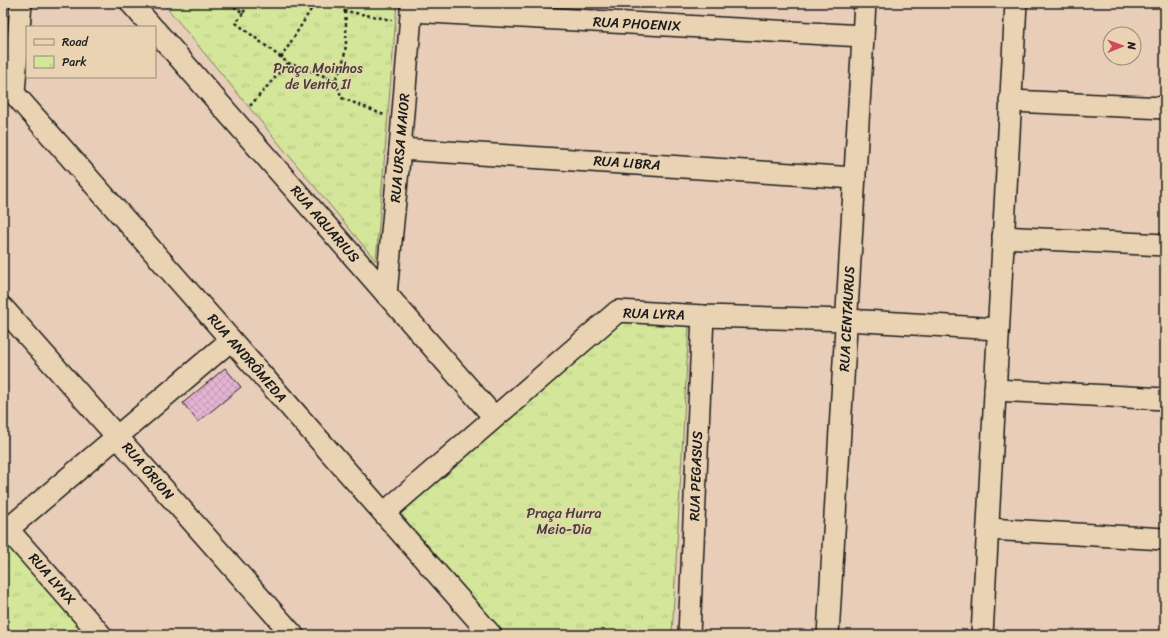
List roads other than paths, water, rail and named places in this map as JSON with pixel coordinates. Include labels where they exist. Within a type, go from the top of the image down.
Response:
[{"type":"street","points":[[8,87],[21,3]]},
{"type":"street","points":[[131,3],[151,26]]},
{"type":"street","name":"RUA CENTAURUS","points":[[828,635],[865,3]]},
{"type":"street","points":[[982,635],[1016,3]]},
{"type":"street","name":"RUA PHOENIX","points":[[406,11],[863,36]]},
{"type":"street","name":"RUA URSA MAIOR","points":[[386,294],[400,149],[406,11]]},
{"type":"street","name":"RUA AQUARIUS","points":[[156,31],[494,417]]},
{"type":"street","name":"RUA ANDRÔMEDA","points":[[8,87],[491,635]]},
{"type":"street","points":[[1010,101],[1165,108]]},
{"type":"street","name":"RUA LIBRA","points":[[400,149],[855,178]]},
{"type":"street","points":[[1003,237],[1165,245]]},
{"type":"street","name":"RUA ÓRION","points":[[3,308],[292,635]]},
{"type":"street","name":"RUA LYRA","points":[[384,513],[618,311],[703,316],[847,320],[998,329]]},
{"type":"street","name":"RUA PEGASUS","points":[[689,635],[703,316]]},
{"type":"street","points":[[6,527],[231,340]]},
{"type":"street","points":[[995,390],[1165,399]]},
{"type":"street","name":"RUA LYNX","points":[[6,527],[101,635]]},
{"type":"street","points":[[988,528],[1165,539]]},
{"type":"park label","name":"Praça Moinhos de Vento II","points":[[318,76]]},
{"type":"park label","name":"Praça Hurra Meio-Dia","points":[[564,522]]}]
